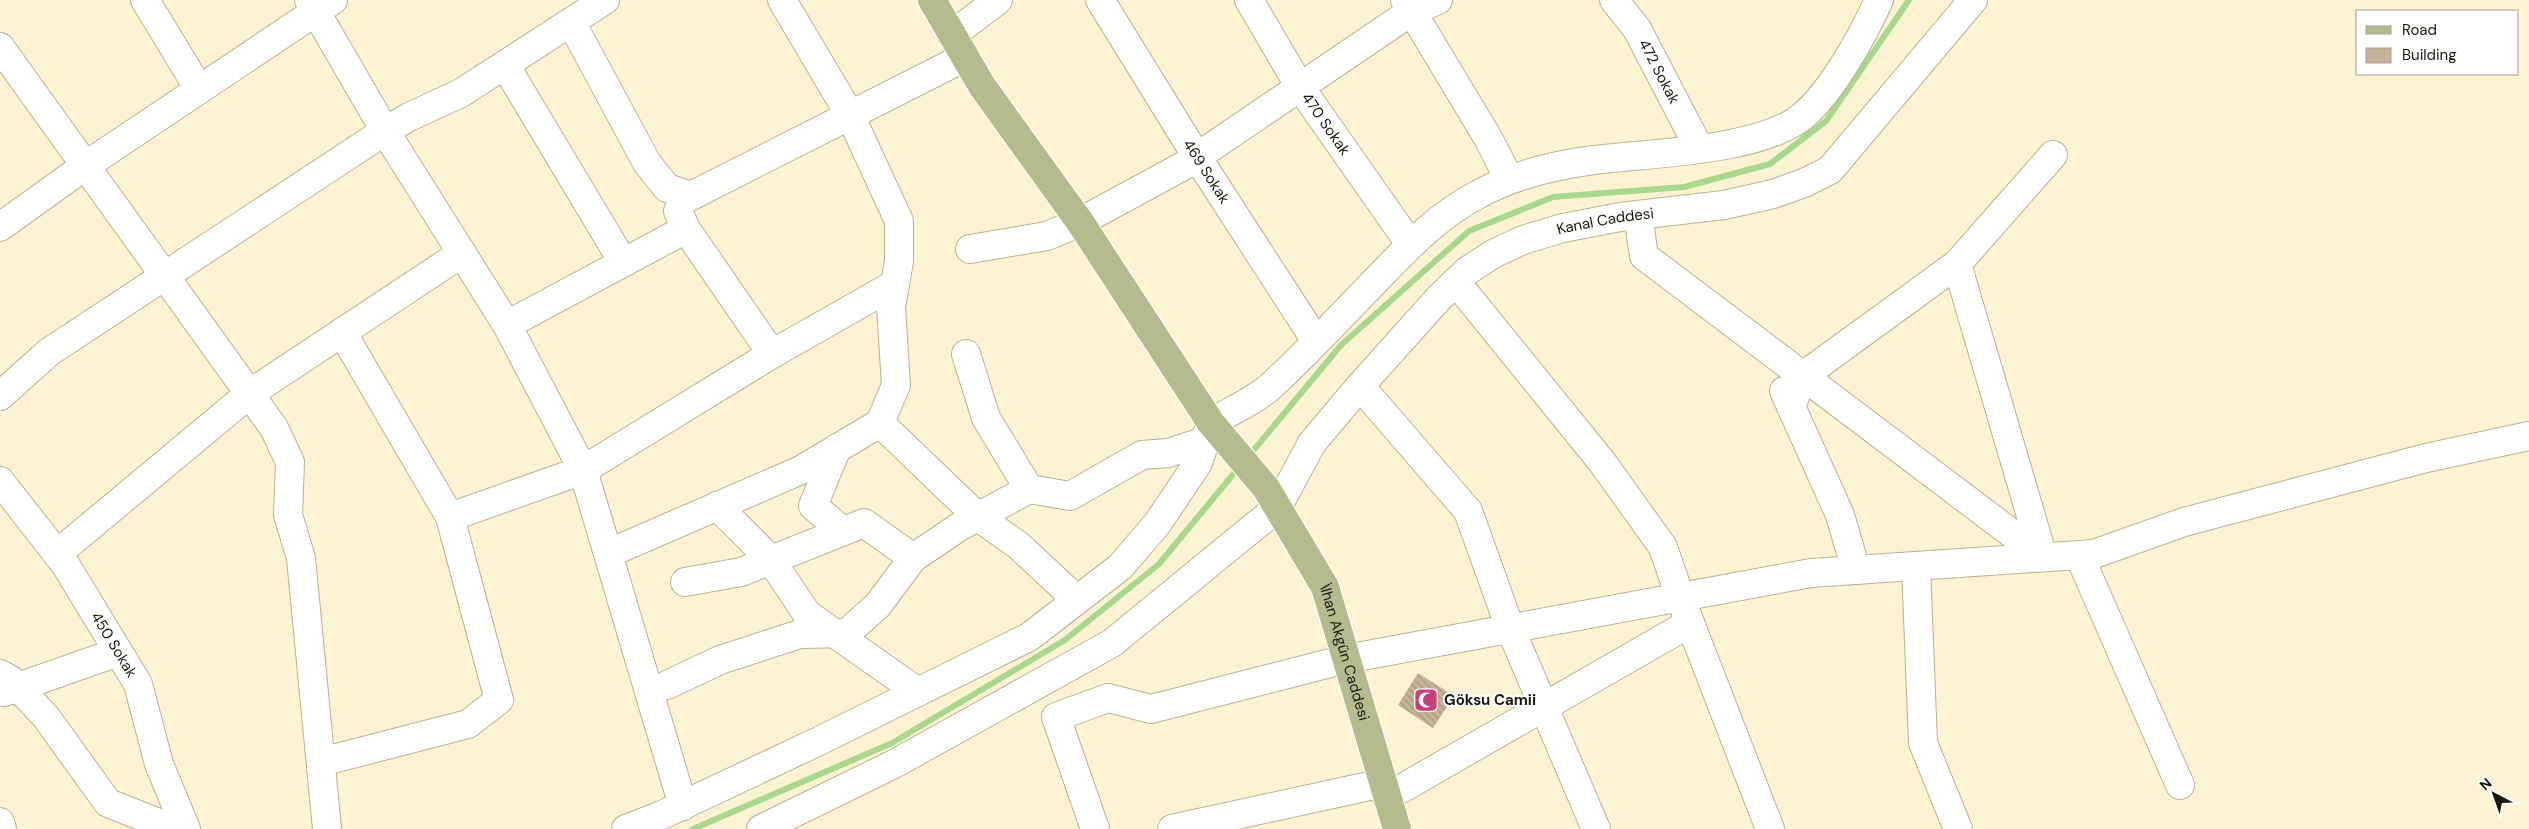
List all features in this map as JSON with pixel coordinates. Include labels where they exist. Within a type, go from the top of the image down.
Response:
[{"type":"main road","name":"İlhan Akgün Caddesi","points":[[932,0],[982,86],[1080,222],[1213,434],[1272,498],[1325,587],[1397,829]]},
{"type":"street","points":[[145,0],[199,89]]},
{"type":"street","points":[[0,396],[49,352],[385,131],[408,117],[461,93],[604,0]]},
{"type":"street","points":[[621,548],[801,470],[880,423],[896,384],[891,307],[899,261],[899,220],[850,115],[782,0]]},
{"type":"street","points":[[667,188],[690,196],[850,115],[958,46],[998,0]]},
{"type":"street","name":"469 Sokak","points":[[1100,0],[1197,157],[1316,341]]},
{"type":"street","name":"470 Sokak","points":[[1249,0],[1300,87],[1410,244]]},
{"type":"street","points":[[970,249],[1047,236],[1080,222],[1197,157],[1300,87],[1408,5],[1438,0]]},
{"type":"street","name":"472 Sokak","points":[[1614,0],[1637,29],[1699,148]]},
{"type":"street","points":[[667,685],[720,660],[800,634],[847,633],[878,605],[913,558],[978,517],[1029,489],[1070,496],[1142,455],[1168,454],[1213,434],[1270,388],[1410,244],[1443,216],[1478,194],[1509,180],[1543,170],[1592,160],[1750,141],[1779,131],[1804,116],[1821,96],[1858,42],[1879,0]]},
{"type":"street","name":"Kanal Caddesi","points":[[1272,498],[1312,443],[1360,386],[1456,282],[1493,254],[1523,240],[1563,228],[1638,215],[1724,205],[1773,194],[1804,183],[1830,170],[1973,0]]},
{"type":"street","points":[[0,228],[85,166],[199,89],[319,4],[385,131],[507,325],[583,470],[683,806]]},
{"type":"street","points":[[1408,5],[1488,138],[1509,180]]},
{"type":"street","points":[[571,22],[646,162],[667,188],[686,229],[772,354]]},
{"type":"street","points":[[0,48],[274,428],[290,462],[288,516],[301,558],[327,829]]},
{"type":"street","points":[[505,65],[623,262]]},
{"type":"street","points":[[1791,407],[1803,376],[1956,264],[2053,155]]},
{"type":"street","points":[[1638,215],[1644,256],[2043,557]]},
{"type":"street","points":[[507,325],[686,229]]},
{"type":"street","points":[[57,554],[250,394],[462,253]]},
{"type":"street","points":[[1956,264],[2043,557]]},
{"type":"street","points":[[1456,282],[1602,462],[1664,547],[1680,597],[1770,829]]},
{"type":"street","points":[[450,517],[583,470],[772,354],[895,284]]},
{"type":"street","points":[[321,762],[468,724],[499,700],[450,517],[342,332]]},
{"type":"street","points":[[1763,346],[1840,515],[1856,570]]},
{"type":"street","points":[[966,354],[986,418],[1029,489]]},
{"type":"street","points":[[1360,386],[1468,511],[1510,628],[1596,829]]},
{"type":"street","points":[[880,423],[978,517],[1018,545],[1077,600]]},
{"type":"street","points":[[626,829],[683,806],[1029,637],[1120,567],[1157,524],[1198,463],[1213,434]]},
{"type":"street","points":[[1094,829],[1056,717],[1108,698],[1151,709],[1346,659],[1811,573],[2094,554],[2184,522],[2426,458],[2529,436]]},
{"type":"street","points":[[838,448],[812,506],[843,531]]},
{"type":"street","name":"450 Sokak","points":[[0,481],[57,554],[138,684],[159,764],[186,829]]},
{"type":"street","points":[[761,829],[894,764],[1112,643],[1272,498]]},
{"type":"street","points":[[717,506],[771,560],[807,614],[918,692]]},
{"type":"street","points":[[685,582],[742,572],[864,523],[913,558]]},
{"type":"street","points":[[2079,555],[2180,785]]},
{"type":"street","points":[[1916,566],[1923,743],[1958,829]]},
{"type":"street","points":[[1172,829],[1385,790],[1544,707],[1690,623]]},
{"type":"street","points":[[6,685],[118,652]]},
{"type":"street","points":[[6,685],[46,717],[108,803],[174,829]]},
{"type":"street","points":[[0,822],[2,829]]},
{"type":"building","name":"Göksu Camii","points":[[1418,673],[1454,696],[1433,728],[1398,705]]},
{"type":"waterway","points":[[1248,457],[1341,345],[1469,231],[1553,197],[1684,187],[1770,164],[1826,121],[1909,0]]},
{"type":"waterway","points":[[693,829],[892,743],[1065,640],[1159,564],[1240,466]]},
{"type":"place","name":"Göksu Camii","points":[[1426,700]]}]
